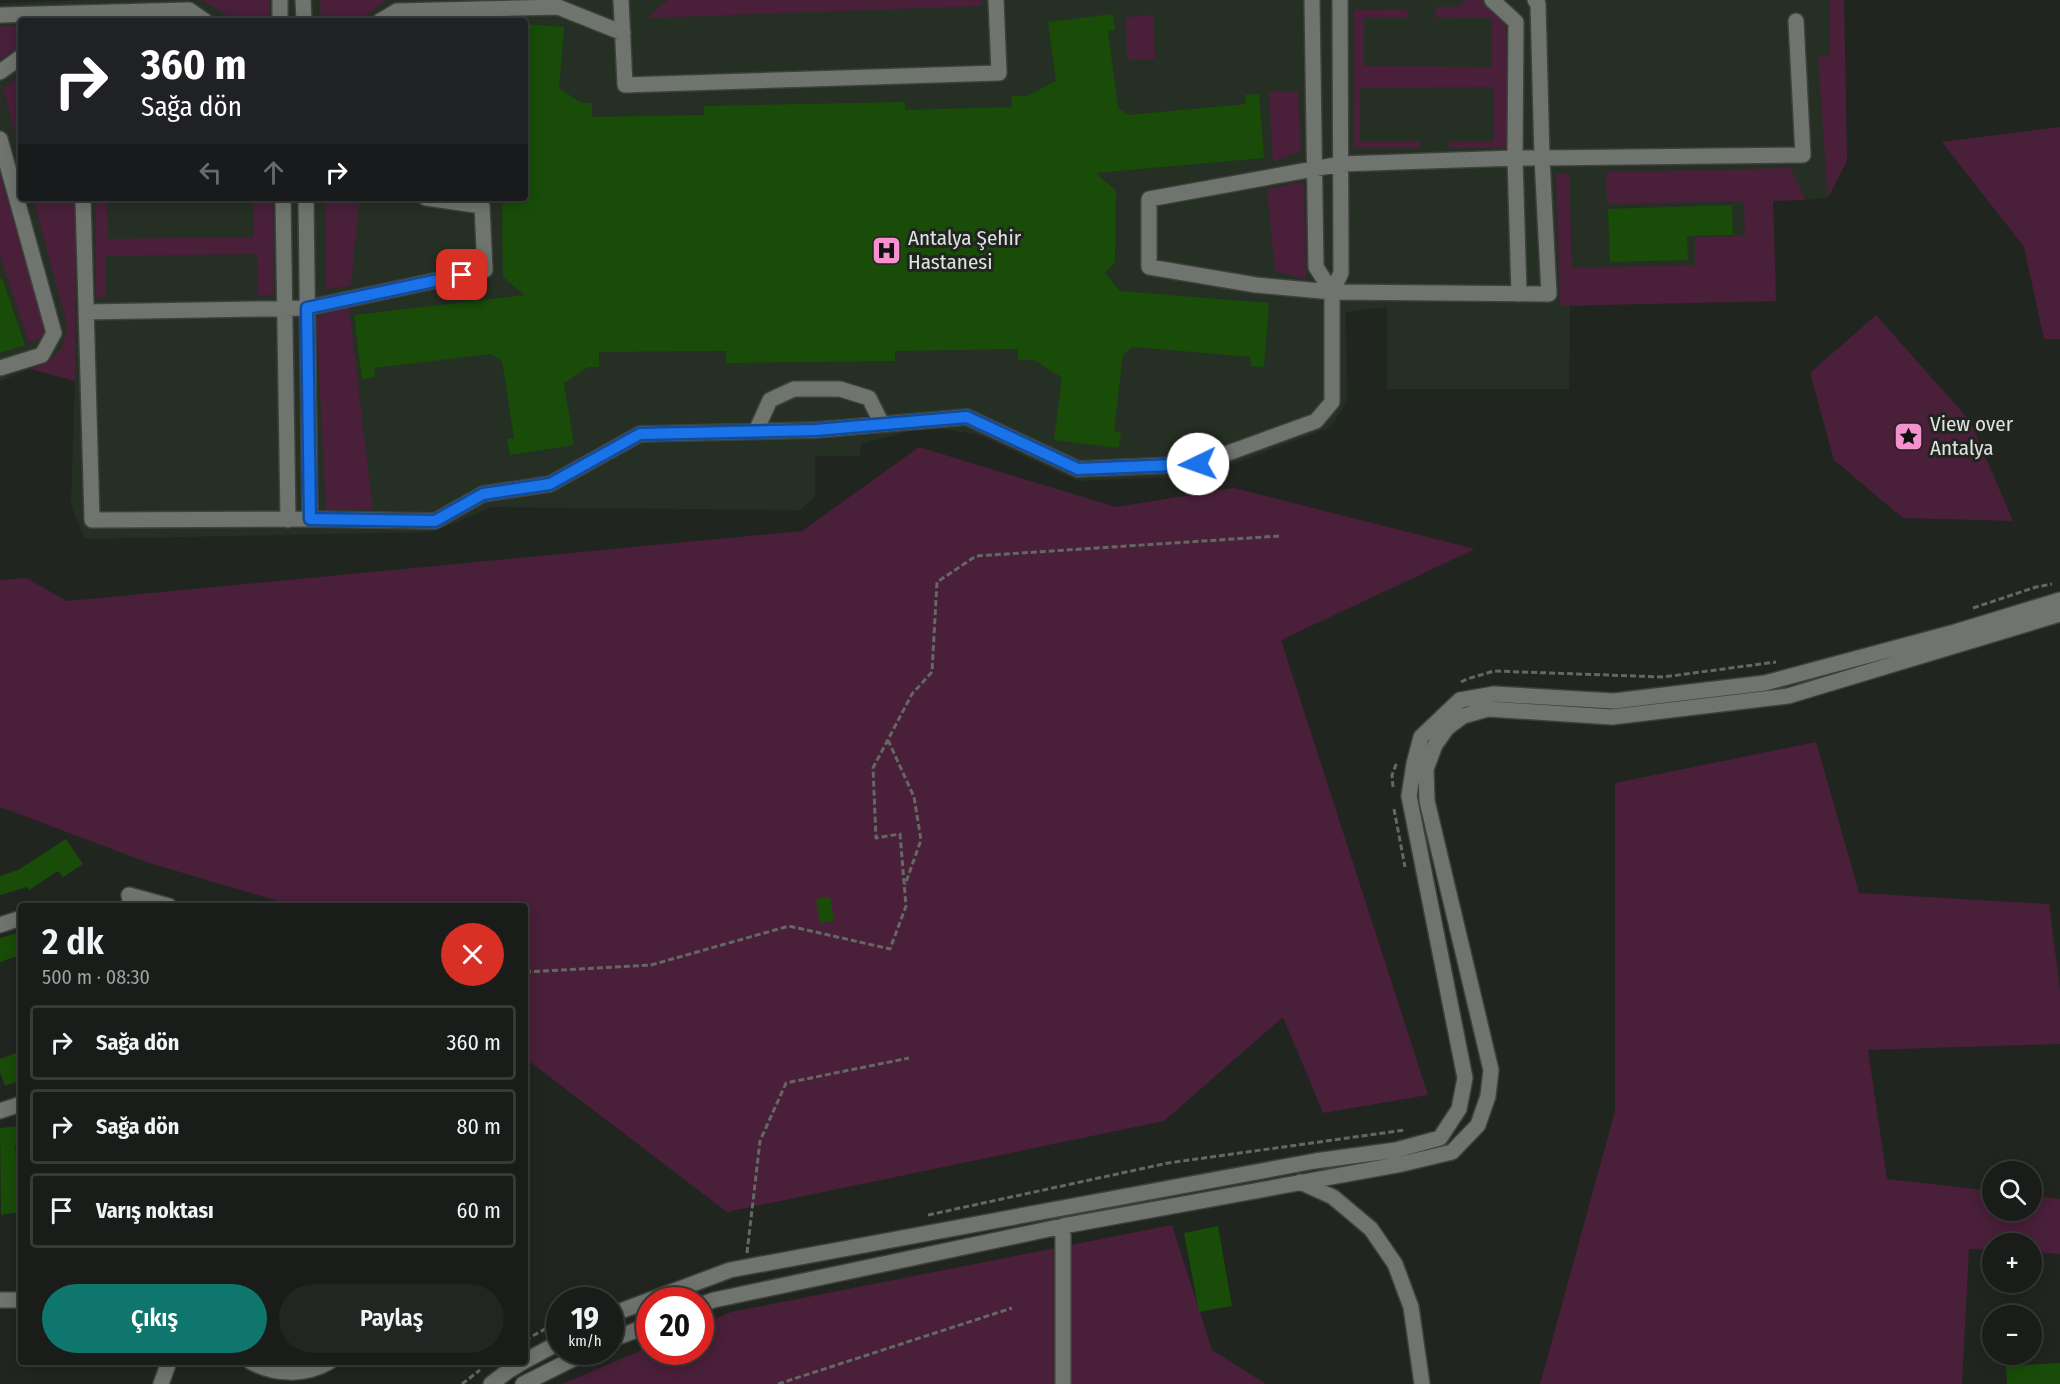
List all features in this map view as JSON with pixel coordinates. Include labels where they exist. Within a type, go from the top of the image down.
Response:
[{"type":"street","points":[[280,0],[280,18]]},
{"type":"street","points":[[303,0],[303,18]]},
{"type":"street","points":[[621,0],[625,85],[999,73],[996,0]]},
{"type":"street","points":[[1312,0],[1316,267],[1332,292]]},
{"type":"street","points":[[83,201],[92,520],[435,521],[483,494],[550,484],[640,434],[816,430],[967,417],[1078,469],[1198,464],[1316,421],[1332,402],[1332,292],[1341,273],[1340,0]]},
{"type":"street","points":[[1492,0],[1516,22],[1515,158],[1519,294]]},
{"type":"street","points":[[1534,0],[1538,4],[1542,158],[1549,294],[1332,292],[1256,285],[1149,267],[1149,200],[1341,164],[1515,158],[1542,158],[1803,155],[1796,21]]},
{"type":"street","points":[[385,18],[396,11],[558,7],[623,33]]},
{"type":"street","points":[[0,15],[79,17],[189,10],[201,18]]},
{"type":"street","points":[[0,72],[18,59]]},
{"type":"street","points":[[0,139],[54,333],[42,355],[0,368]]},
{"type":"street","points":[[283,201],[288,520]]},
{"type":"street","points":[[306,201],[310,519]]},
{"type":"street","points":[[86,312],[307,308],[485,270],[482,206],[447,201]]},
{"type":"street","points":[[756,431],[770,400],[794,389],[840,389],[869,398],[882,424]]},
{"type":"street","points":[[624,1310],[730,1270],[1304,1163],[1396,1150],[1440,1138],[1459,1108],[1465,1078],[1410,796],[1414,764],[1421,737],[1444,713],[1460,700],[1494,694],[1614,701],[1765,683],[1944,635],[2060,600]]},
{"type":"street","points":[[714,1300],[1063,1226],[1402,1164],[1452,1152],[1478,1125],[1488,1096],[1491,1070],[1427,801],[1426,769],[1435,745],[1447,728],[1463,716],[1488,710],[1612,717],[1788,696],[2060,614]]},
{"type":"street","points":[[130,903],[129,895],[158,903]]},
{"type":"street","points":[[0,925],[18,919]]},
{"type":"street","points":[[0,1111],[18,1105]]},
{"type":"street","points":[[1300,1182],[1333,1197],[1371,1229],[1395,1264],[1411,1307],[1422,1384]]},
{"type":"street","points":[[1063,1226],[1063,1384]]},
{"type":"street","points":[[0,1300],[18,1300]]},
{"type":"street","points":[[528,1359],[546,1349]]},
{"type":"street","points":[[161,1384],[168,1365]]},
{"type":"street","points":[[256,1365],[286,1373],[324,1365]]},
{"type":"street","points":[[491,1384],[518,1365]]},
{"type":"street","points":[[523,1384],[561,1365]]},
{"type":"street","points":[[286,1373],[302,1384]]},
{"type":"path","points":[[528,972],[651,966],[789,926],[890,949],[906,906],[900,834],[876,838],[873,768],[912,694],[932,672],[937,582],[976,556],[1279,536]]},
{"type":"path","points":[[1971,609],[2036,587],[2060,583]]},
{"type":"path","points":[[1458,685],[1467,679],[1494,671],[1663,677],[1778,662]]},
{"type":"path","points":[[888,740],[914,797],[921,840],[904,887]]},
{"type":"path","points":[[1393,797],[1392,775],[1399,756]]},
{"type":"path","points":[[1394,808],[1407,875]]},
{"type":"path","points":[[747,1254],[760,1141],[786,1083],[909,1058]]},
{"type":"path","points":[[922,1216],[1168,1163],[1413,1128]]},
{"type":"path","points":[[778,1384],[1012,1308]]},
{"type":"path","points":[[528,1338],[546,1329]]},
{"type":"path","points":[[462,1384],[484,1368]]},
{"type":"shaded area","name":"Antalya Şehir Hastanesi","points":[[90,0],[1844,0],[1847,161],[1828,198],[1773,201],[1776,301],[1570,305],[1569,389],[1387,389],[1387,307],[1346,312],[1347,401],[1331,427],[1202,476],[1078,481],[976,434],[925,427],[861,444],[860,456],[815,456],[815,497],[800,510],[492,507],[433,532],[85,539],[71,506],[75,381],[31,369],[0,381],[0,3]]},
{"type":"shaded area","points":[[201,0],[269,0],[270,18],[233,18]]},
{"type":"shaded area","points":[[320,0],[387,0],[362,18],[321,18]]},
{"type":"shaded area","points":[[668,0],[981,0],[982,6],[646,18]]},
{"type":"shaded area","points":[[1465,0],[1481,0],[1506,24],[1508,148],[1449,148],[1449,141],[1494,141],[1493,87],[1360,88],[1360,141],[1420,141],[1420,148],[1353,148],[1354,10],[1407,9],[1408,17],[1364,17],[1364,66],[1491,67],[1492,18],[1436,17],[1436,7],[1458,7]]},
{"type":"shaded area","points":[[1830,0],[1844,0],[1847,161],[1828,198],[1818,57],[1830,56]]},
{"type":"shaded area","points":[[1153,15],[1155,59],[1127,60],[1126,17]]},
{"type":"shaded area","points":[[0,27],[18,27],[18,47],[0,60]]},
{"type":"shaded area","points":[[18,78],[18,144],[3,88]]},
{"type":"shaded area","points":[[1298,91],[1301,151],[1273,162],[1269,92]]},
{"type":"shaded area","points":[[2060,127],[2060,339],[2044,339],[2024,247],[1942,142]]},
{"type":"shaded area","points":[[1791,168],[1805,200],[1773,201],[1776,301],[1560,306],[1556,174],[1569,174],[1572,268],[1695,265],[1695,237],[1745,236],[1744,201],[1607,204],[1606,172]]},
{"type":"shaded area","points":[[0,175],[47,335],[29,343],[0,255]]},
{"type":"shaded area","points":[[1304,182],[1306,279],[1275,271],[1267,189]]},
{"type":"shaded area","points":[[34,201],[76,201],[75,381],[31,369],[61,349],[67,325]]},
{"type":"shaded area","points":[[95,201],[107,201],[108,239],[254,237],[254,201],[273,201],[274,295],[258,295],[257,254],[106,256],[106,297],[96,298]]},
{"type":"shaded area","points":[[325,201],[359,201],[351,286],[326,289]]},
{"type":"shaded area","points":[[349,308],[373,510],[326,510],[316,316]]},
{"type":"shaded area","points":[[1876,315],[1970,421],[2013,521],[1903,518],[1834,460],[1810,373]]},
{"type":"shaded area","points":[[919,447],[1116,507],[1234,488],[1475,549],[1281,640],[1428,1095],[1323,1113],[1283,1017],[1164,1121],[727,1212],[528,1060],[528,903],[285,903],[149,863],[0,807],[0,580],[26,578],[67,601],[802,531]]},
{"type":"shaded area","points":[[1816,742],[1859,893],[2049,904],[2060,990],[2060,1044],[1868,1050],[1887,1179],[1982,1190],[1982,1221],[2042,1221],[2042,1197],[2060,1199],[2060,1254],[2042,1253],[2042,1233],[1982,1233],[1982,1250],[1969,1249],[1962,1384],[1540,1384],[1615,1111],[1615,783]]},
{"type":"shaded area","points":[[1172,1225],[1212,1350],[1266,1384],[562,1384],[607,1365],[624,1365],[624,1358],[636,1353],[636,1365],[714,1365],[714,1319],[731,1312]]},
{"type":"building","points":[[1113,14],[1115,30],[1108,31],[1118,108],[1128,115],[1246,104],[1245,95],[1259,94],[1264,158],[1096,173],[1116,191],[1115,262],[1105,273],[1120,291],[1269,303],[1264,367],[1250,366],[1251,357],[1133,347],[1123,354],[1114,431],[1121,432],[1119,448],[1054,440],[1062,378],[1034,360],[1018,360],[1018,349],[895,351],[895,361],[726,363],[726,351],[599,352],[599,367],[588,367],[564,383],[574,445],[510,455],[507,439],[514,438],[502,361],[491,354],[374,368],[375,377],[362,379],[354,315],[525,295],[503,277],[502,201],[528,201],[528,24],[564,27],[559,88],[581,103],[592,103],[592,117],[704,115],[704,106],[905,102],[905,110],[1012,107],[1011,96],[1027,96],[1056,81],[1048,22]]},
{"type":"building","points":[[1732,205],[1733,235],[1687,236],[1688,260],[1610,262],[1608,209]]},
{"type":"building","points":[[2,278],[25,345],[0,353],[0,279]]},
{"type":"building","points":[[66,839],[83,864],[63,877],[58,871],[29,890],[27,887],[0,895],[0,876],[18,870]]},
{"type":"building","points":[[830,897],[834,921],[820,923],[816,899]]},
{"type":"building","points":[[18,933],[18,956],[0,962],[0,938]]},
{"type":"building","points":[[18,1052],[18,1081],[5,1086],[0,1072],[0,1059]]},
{"type":"building","points":[[18,1126],[18,1146],[15,1146],[18,1212],[1,1215],[0,1128]]},
{"type":"building","points":[[1218,1226],[1232,1306],[1199,1312],[1184,1233]]},
{"type":"building","points":[[2060,1363],[2060,1384],[2007,1384],[2006,1366]]},
{"type":"place","name":"Antalya Şehir Hastanesi","points":[[887,250]]},
{"type":"place","name":"View over Antalya","points":[[1909,436]]},
{"type":"route","points":[[462,275],[307,308],[310,519],[435,521],[483,494],[550,484],[640,434],[816,430],[967,417],[1078,469],[1198,464]]}]
